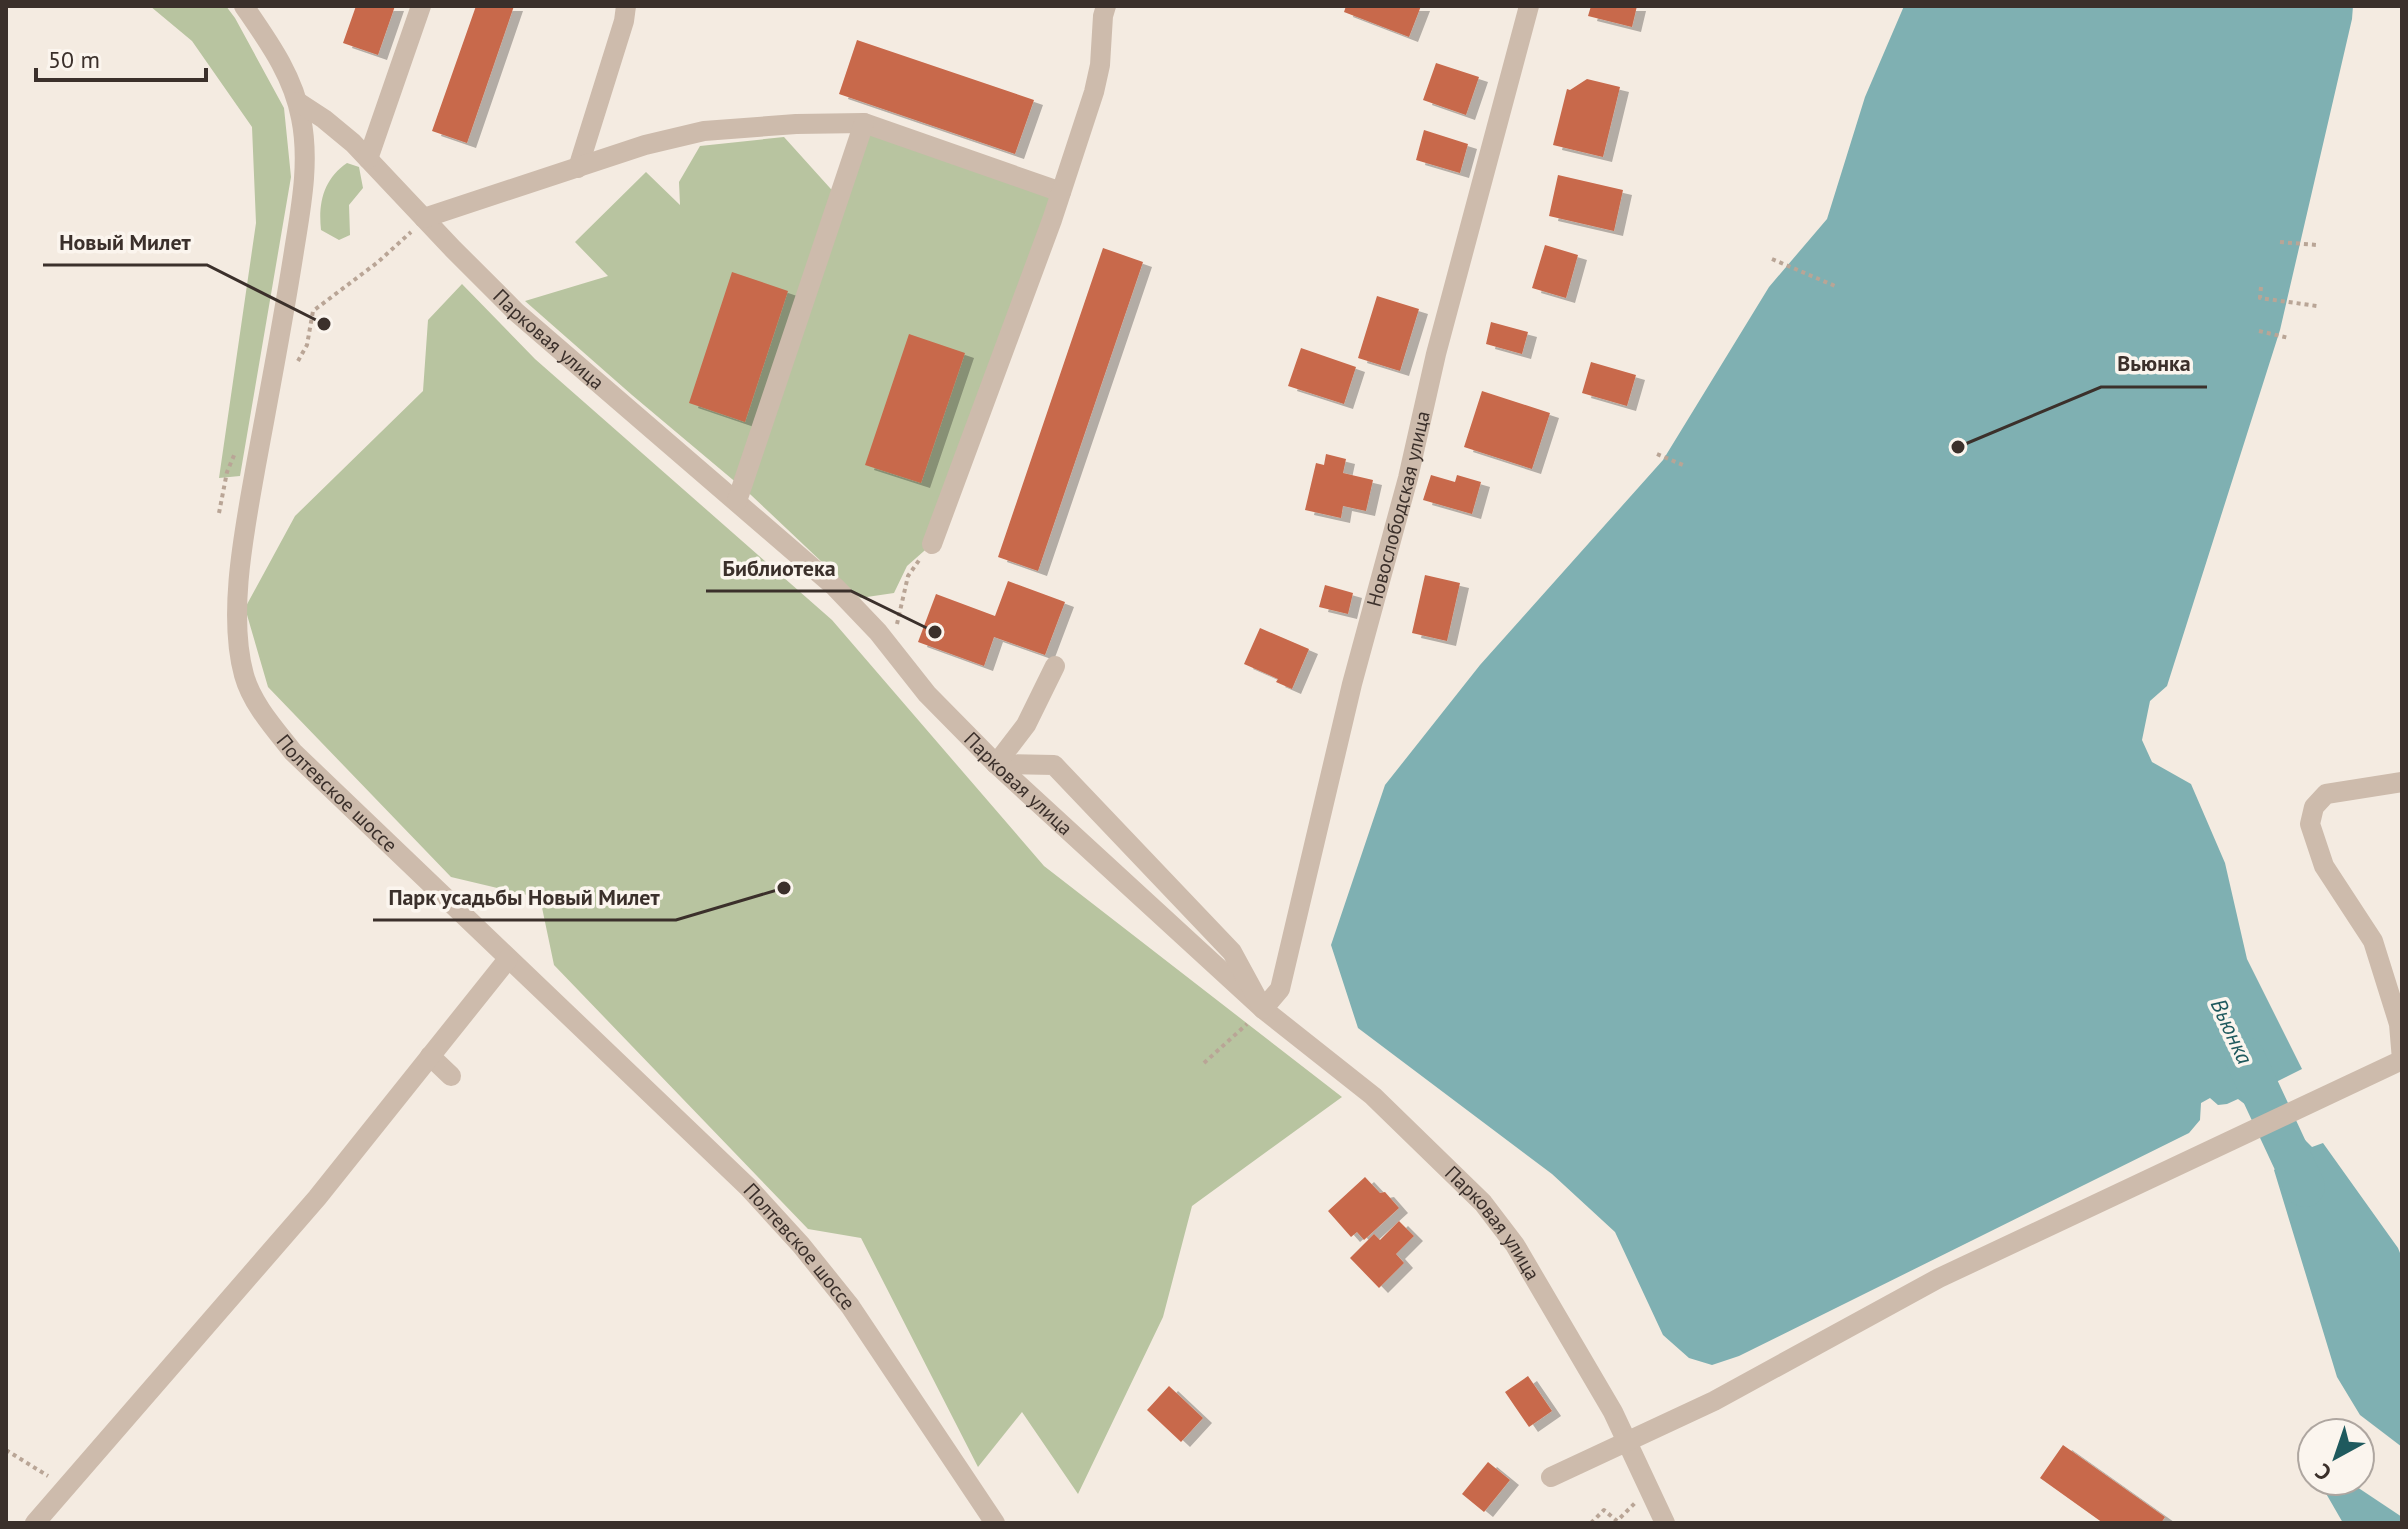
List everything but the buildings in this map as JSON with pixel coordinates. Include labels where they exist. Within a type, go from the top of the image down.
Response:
[{"type":"street","name":"Полтевское шоссе","points":[[244,6],[283,65],[298,102],[304,138],[304,184],[291,271],[244,536],[239,637],[245,677],[264,715],[293,752],[748,1187],[801,1245],[850,1306],[995,1523]]},
{"type":"street","points":[[368,159],[421,6]]},
{"type":"street","points":[[578,168],[626,6]]},
{"type":"street","points":[[932,544],[1061,192],[1094,92],[1106,6]]},
{"type":"street","name":"Новослободская улица","points":[[1263,1009],[1280,989],[1352,684],[1529,6]]},
{"type":"street","name":"Парковая улица","points":[[298,102],[324,119],[368,159],[516,312],[835,587],[883,638],[927,694],[996,764],[1263,1009],[1373,1096],[1464,1182],[1493,1215],[1527,1264],[1628,1441],[1665,1523]]},
{"type":"street","points":[[737,501],[864,123]]},
{"type":"street","points":[[424,218],[645,145],[704,131],[796,124],[864,123],[1061,192]]},
{"type":"street","points":[[996,764],[1026,725],[1055,666]]},
{"type":"street","points":[[996,764],[1054,765],[1232,952],[1263,1009]]},
{"type":"street","points":[[1551,1477],[1714,1401],[1939,1278],[2402,1060],[2399,1024],[2373,941],[2324,866],[2310,824],[2314,807],[2326,794],[2402,782]]},
{"type":"street","points":[[35,1523],[317,1198],[508,959]]},
{"type":"street","points":[[430,1056],[451,1076]]},
{"type":"path","points":[[313,311],[378,262],[424,218]]},
{"type":"path","points":[[2280,242],[2317,245]]},
{"type":"path","points":[[1772,259],[1835,286]]},
{"type":"path","points":[[2261,287],[2260,298],[2317,306]]},
{"type":"path","points":[[2259,331],[2289,338]]},
{"type":"path","points":[[1657,454],[1683,465]]},
{"type":"path","points":[[883,638],[899,620],[908,576],[932,544]]},
{"type":"path","points":[[1204,1063],[1263,1009]]},
{"type":"path","points":[[6,1450],[66,1488]]},
{"type":"path","points":[[1591,1523],[1604,1510],[1617,1521],[1650,1488]]},
{"type":"green space","points":[[150,6],[226,6],[284,108],[291,177],[240,476],[219,478],[256,223],[252,127],[192,41]]},
{"type":"green space","points":[[864,123],[1061,192],[932,544],[907,566],[894,593],[860,598],[751,495],[525,301],[608,276],[575,242],[646,172],[680,205],[679,182],[700,146],[784,137],[839,198]]},
{"type":"green space","points":[[347,163],[359,167],[363,188],[349,205],[350,235],[339,240],[321,230],[321,210],[328,184]]},
{"type":"green space","points":[[462,284],[535,359],[832,620],[1044,866],[1342,1097],[1192,1206],[1163,1317],[1078,1494],[1022,1412],[978,1467],[861,1238],[808,1229],[554,965],[540,898],[451,877],[268,687],[245,608],[295,516],[423,391],[428,320]]},
{"type":"water","points":[[1904,6],[2353,6],[2280,330],[2167,686],[2150,701],[2142,740],[2152,762],[2191,784],[2225,863],[2247,959],[2302,1069],[2276,1082],[2281,1097],[2254,1111],[2238,1099],[2218,1105],[2210,1098],[2201,1103],[2200,1120],[2189,1133],[1739,1356],[1712,1365],[1689,1358],[1663,1335],[1615,1232],[1552,1174],[1358,1028],[1331,945],[1385,785],[1480,665],[1663,460],[1769,287],[1827,219],[1865,97]]},
{"type":"water","points":[[2296,1131],[2312,1147],[2323,1143],[2398,1248],[2402,1258],[2402,1447],[2376,1427],[2376,1417],[2360,1415],[2337,1377],[2274,1170],[2279,1166],[2270,1143]]},
{"type":"water","points":[[2328,1497],[2372,1497],[2402,1517],[2402,1523],[2343,1523]]},
{"type":"waterway","name":"Вьюнка","points":[[2244,1056],[2305,1187]]},
{"type":"place","name":"Новый Милет","points":[[324,324]]},
{"type":"place","name":"Вьюнка","points":[[1958,447]]},
{"type":"place","name":"Библиотека","points":[[935,632]]},
{"type":"place","name":"Парк усадьбы Новый Милет","points":[[784,888]]}]
